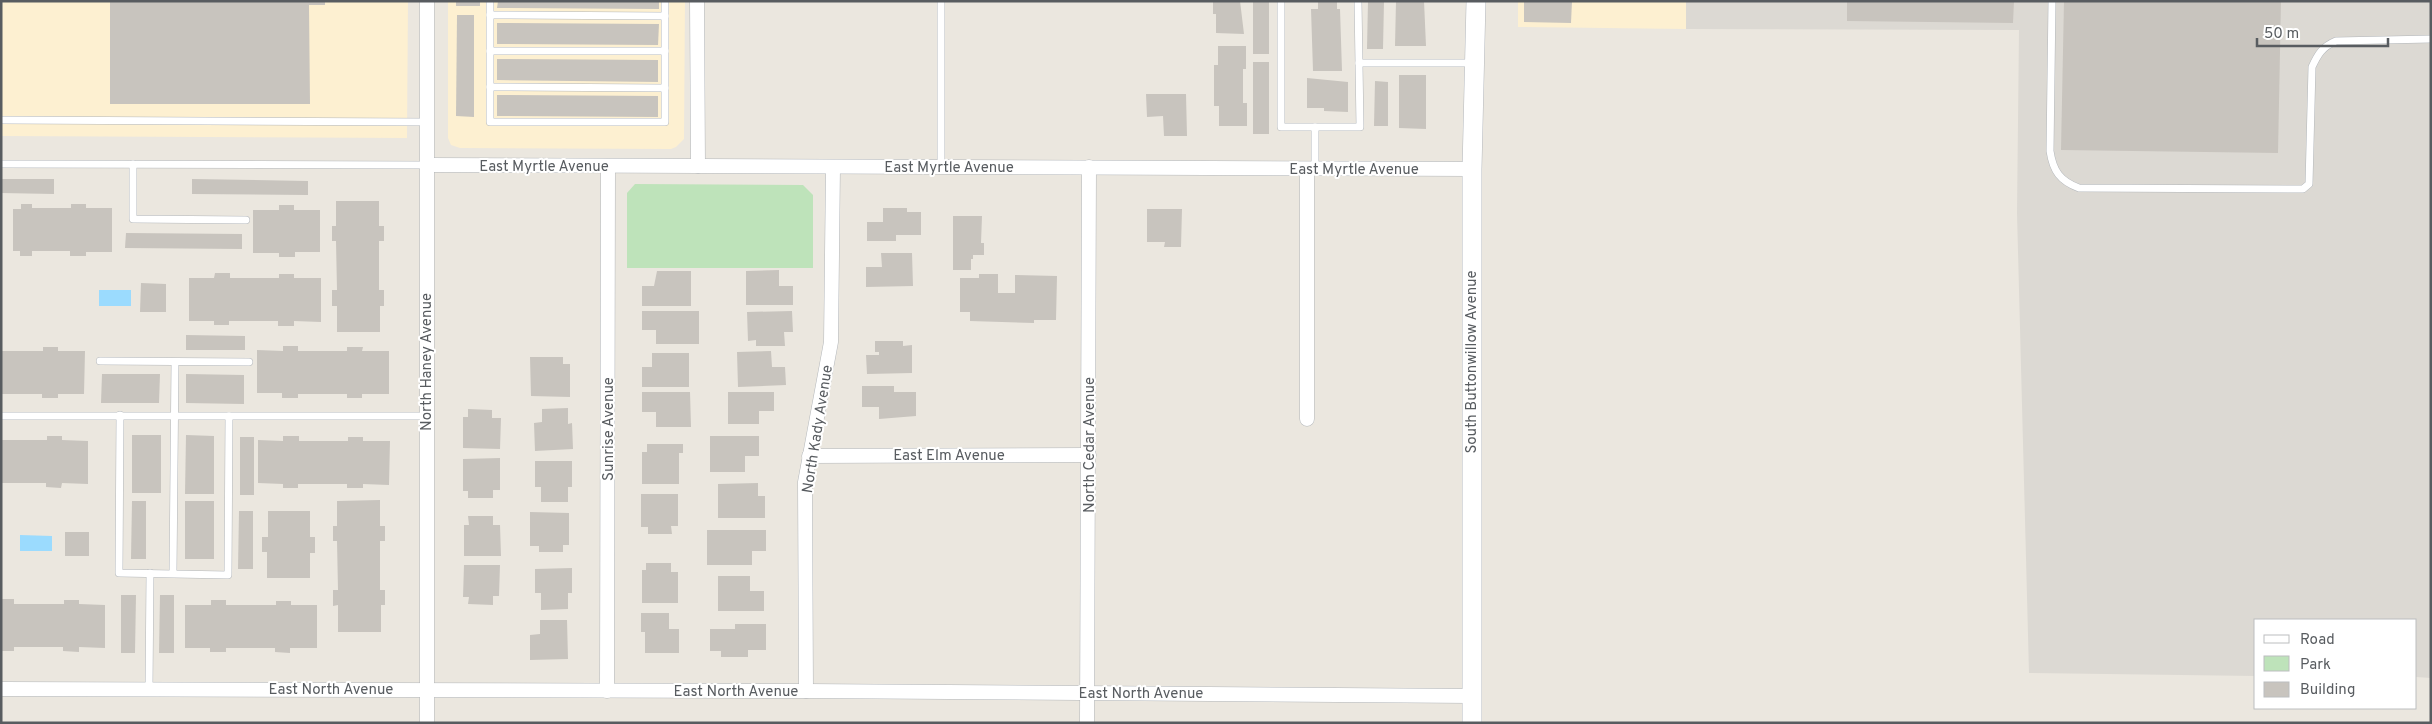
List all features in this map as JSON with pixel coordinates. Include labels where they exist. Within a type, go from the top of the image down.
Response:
[{"type":"street","name":"North Haney Avenue","points":[[427,1],[427,723]]},
{"type":"street","points":[[697,1],[698,166]]},
{"type":"street","name":"South Buttonwillow Avenue","points":[[1472,723],[1472,170],[1476,1]]},
{"type":"street","name":"East Myrtle Avenue","points":[[426,165],[1472,170]]},
{"type":"street","name":"Sunrise Avenue","points":[[607,691],[608,166]]},
{"type":"street","name":"North Kady Avenue","points":[[806,691],[806,482],[809,456],[831,342],[833,167]]},
{"type":"street","name":"North Cedar Avenue","points":[[1087,723],[1089,693],[1089,168]]},
{"type":"street","points":[[1307,419],[1311,169]]},
{"type":"street","name":"East Elm Avenue","points":[[809,456],[1089,455]]},
{"type":"street","name":"East North Avenue","points":[[1,689],[806,691],[1471,696]]},
{"type":"lane","points":[[490,1],[490,122],[665,122],[665,1]]},
{"type":"lane","points":[[941,1],[941,167]]},
{"type":"lane","points":[[1281,1],[1281,126],[1360,127],[1358,1]]},
{"type":"lane","points":[[2052,1],[2050,151],[2052,165],[2058,176],[2068,184],[2079,188],[2303,189],[2309,184],[2312,67],[2317,55],[2325,46],[2336,42],[2431,40]]},
{"type":"lane","points":[[490,15],[665,16]]},
{"type":"lane","points":[[490,51],[665,51]]},
{"type":"lane","points":[[1359,63],[1474,63]]},
{"type":"lane","points":[[490,87],[665,88]]},
{"type":"lane","points":[[1,120],[426,122]]},
{"type":"lane","points":[[1311,169],[1315,127]]},
{"type":"lane","points":[[1,164],[426,165]]},
{"type":"lane","points":[[134,164],[134,220],[246,220]]},
{"type":"lane","points":[[100,362],[249,362]]},
{"type":"lane","points":[[173,573],[175,362]]},
{"type":"lane","points":[[120,415],[119,573],[228,575],[229,416]]},
{"type":"lane","points":[[1,416],[426,416]]},
{"type":"lane","points":[[149,689],[150,573]]},
{"type":"shaded area","points":[[1,1],[408,1],[407,138],[1,136]]},
{"type":"shaded area","points":[[448,1],[685,1],[684,139],[671,149],[460,148],[451,145],[448,138]]},
{"type":"shaded area","points":[[1518,1],[1686,1],[1686,29],[1518,27]]},
{"type":"shaded area","points":[[1686,1],[2431,1],[2431,678],[2417,677],[2417,619],[2254,619],[2254,676],[2029,673],[2017,213],[2019,30],[1686,29]]},
{"type":"green space","points":[[635,184],[803,185],[813,195],[813,268],[627,268],[627,193]]},
{"type":"water","points":[[99,290],[131,290],[131,306],[99,306]]},
{"type":"water","points":[[20,535],[52,536],[52,551],[20,551]]},
{"type":"building","points":[[110,1],[325,1],[325,5],[309,5],[310,104],[110,104]]},
{"type":"building","points":[[456,1],[480,1],[480,6],[456,6]]},
{"type":"building","points":[[498,1],[659,1],[659,9],[497,8]]},
{"type":"building","points":[[1213,1],[1240,1],[1244,34],[1216,33],[1216,14],[1213,14]]},
{"type":"building","points":[[1253,1],[1269,1],[1269,54],[1253,54]]},
{"type":"building","points":[[1318,1],[1337,1],[1337,9],[1340,9],[1342,71],[1313,71],[1311,9],[1318,9]]},
{"type":"building","points":[[1368,1],[1384,1],[1383,49],[1367,49]]},
{"type":"building","points":[[1396,1],[1424,1],[1426,46],[1395,46]]},
{"type":"building","points":[[1524,1],[1572,1],[1571,23],[1524,22]]},
{"type":"building","points":[[1847,1],[2014,1],[2013,23],[1847,21]]},
{"type":"building","points":[[2064,1],[2281,1],[2278,153],[2061,150]]},
{"type":"building","points":[[457,15],[474,15],[474,117],[456,116]]},
{"type":"building","points":[[497,23],[659,24],[658,45],[497,44]]},
{"type":"building","points":[[1218,46],[1246,46],[1246,69],[1243,69],[1243,103],[1247,103],[1247,126],[1219,126],[1219,106],[1214,106],[1214,65],[1218,65]]},
{"type":"building","points":[[497,59],[658,60],[658,82],[497,80]]},
{"type":"building","points":[[1253,62],[1269,62],[1269,134],[1253,134]]},
{"type":"building","points":[[1399,75],[1426,75],[1426,129],[1399,128]]},
{"type":"building","points":[[1307,78],[1348,82],[1348,112],[1324,111],[1324,108],[1307,108]]},
{"type":"building","points":[[1375,81],[1388,82],[1388,126],[1374,126]]},
{"type":"building","points":[[1146,94],[1186,94],[1187,136],[1164,136],[1163,116],[1147,117]]},
{"type":"building","points":[[497,95],[658,96],[658,117],[497,116]]},
{"type":"building","points":[[1,179],[54,179],[54,194],[1,193]]},
{"type":"building","points":[[192,179],[308,181],[308,195],[192,194]]},
{"type":"building","points":[[336,201],[379,201],[379,226],[384,226],[384,241],[379,241],[379,290],[384,290],[384,306],[380,306],[380,332],[337,332],[337,306],[332,306],[332,290],[337,290],[336,241],[332,241],[332,226],[336,226]]},
{"type":"building","points":[[21,204],[32,204],[32,208],[71,208],[71,204],[86,204],[86,208],[112,208],[112,252],[86,252],[86,256],[70,256],[70,251],[32,251],[32,256],[20,256],[20,251],[13,251],[13,209],[21,209]]},
{"type":"building","points":[[279,205],[294,205],[294,210],[320,210],[320,252],[295,252],[295,257],[279,257],[279,253],[253,253],[253,210],[279,210]]},
{"type":"building","points":[[883,208],[907,208],[907,212],[921,212],[921,235],[896,235],[896,241],[867,241],[867,222],[883,222]]},
{"type":"building","points":[[1147,209],[1182,209],[1181,247],[1164,247],[1165,242],[1147,242]]},
{"type":"building","points":[[953,216],[982,216],[981,243],[984,243],[984,255],[973,255],[971,270],[953,270]]},
{"type":"building","points":[[126,233],[242,234],[242,249],[125,248]]},
{"type":"building","points":[[881,253],[912,253],[913,286],[866,287],[866,267],[882,267]]},
{"type":"building","points":[[779,270],[779,286],[793,286],[793,305],[746,305],[746,271]]},
{"type":"building","points":[[657,271],[691,271],[691,306],[642,306],[642,286],[654,286]]},
{"type":"building","points":[[215,273],[230,273],[230,278],[279,278],[279,274],[294,274],[294,278],[321,278],[321,322],[294,321],[294,326],[278,326],[278,321],[229,321],[229,325],[214,325],[214,321],[189,321],[189,278],[214,278]]},
{"type":"building","points":[[979,274],[998,274],[998,293],[1015,293],[1015,275],[1057,276],[1056,320],[1034,320],[1034,323],[970,321],[970,312],[960,312],[960,278],[979,278]]},
{"type":"building","points":[[141,283],[166,284],[166,312],[140,312]]},
{"type":"building","points":[[642,311],[699,311],[699,344],[656,344],[656,330],[642,330]]},
{"type":"building","points":[[792,311],[793,332],[784,332],[785,346],[756,346],[756,340],[748,341],[747,312]]},
{"type":"building","points":[[186,335],[245,336],[245,350],[186,350]]},
{"type":"building","points":[[875,341],[903,341],[903,346],[912,345],[912,373],[867,374],[866,355],[879,355],[879,352],[875,352]]},
{"type":"building","points":[[283,346],[298,346],[298,351],[347,351],[347,347],[363,347],[362,351],[389,351],[389,394],[362,394],[362,398],[347,398],[347,394],[298,394],[298,398],[282,398],[282,393],[257,393],[257,350],[283,351]]},
{"type":"building","points":[[43,347],[58,347],[58,351],[85,351],[84,394],[58,394],[58,398],[42,398],[42,394],[1,394],[1,351],[43,351]]},
{"type":"building","points":[[771,351],[772,367],[785,367],[786,385],[738,387],[737,352]]},
{"type":"building","points":[[652,353],[689,353],[689,387],[642,387],[642,367],[652,367]]},
{"type":"building","points":[[530,357],[563,357],[563,364],[570,364],[570,397],[531,396]]},
{"type":"building","points":[[102,374],[160,374],[159,403],[101,403]]},
{"type":"building","points":[[186,374],[244,375],[244,404],[186,403]]},
{"type":"building","points":[[862,386],[894,386],[894,392],[916,392],[916,416],[879,419],[879,407],[862,407]]},
{"type":"building","points":[[642,392],[690,392],[691,427],[656,427],[656,412],[642,412]]},
{"type":"building","points":[[728,392],[774,392],[774,411],[759,411],[759,424],[728,424]]},
{"type":"building","points":[[568,408],[568,424],[572,423],[573,449],[535,451],[534,423],[542,422],[542,409]]},
{"type":"building","points":[[468,409],[492,410],[492,418],[501,418],[500,449],[463,448],[463,417],[468,417]]},
{"type":"building","points":[[132,435],[161,435],[161,493],[132,493]]},
{"type":"building","points":[[186,435],[214,436],[214,494],[185,494]]},
{"type":"building","points":[[47,436],[62,436],[62,440],[88,441],[88,484],[62,483],[61,488],[46,487],[46,483],[1,483],[1,440],[47,440]]},
{"type":"building","points":[[283,436],[299,436],[299,441],[348,441],[348,437],[363,437],[363,441],[390,441],[389,485],[363,484],[363,488],[347,488],[347,484],[298,484],[298,488],[283,488],[283,484],[258,483],[258,440],[283,441]]},
{"type":"building","points":[[710,436],[759,436],[759,456],[745,456],[745,472],[710,472]]},
{"type":"building","points":[[240,437],[254,437],[254,495],[240,495]]},
{"type":"building","points":[[647,444],[683,444],[683,453],[679,453],[679,484],[642,484],[642,452],[647,452]]},
{"type":"building","points":[[500,458],[500,490],[493,490],[493,498],[468,498],[468,491],[463,491],[463,459]]},
{"type":"building","points":[[535,461],[572,461],[572,487],[568,487],[568,502],[541,502],[541,487],[535,487]]},
{"type":"building","points":[[758,483],[758,496],[765,496],[765,518],[718,518],[718,484]]},
{"type":"building","points":[[641,494],[678,494],[678,526],[671,526],[672,534],[648,534],[648,527],[641,527]]},
{"type":"building","points":[[380,500],[380,526],[385,526],[385,541],[380,541],[380,590],[385,590],[385,605],[381,605],[381,632],[338,632],[338,605],[333,606],[333,590],[338,590],[337,541],[333,541],[333,526],[337,526],[337,501]]},
{"type":"building","points":[[132,501],[146,501],[146,559],[131,559]]},
{"type":"building","points":[[185,501],[214,501],[214,559],[185,559]]},
{"type":"building","points":[[239,511],[253,511],[253,569],[238,569]]},
{"type":"building","points":[[268,511],[310,511],[310,537],[315,537],[315,553],[310,553],[310,578],[267,578],[267,552],[262,552],[262,537],[268,537]]},
{"type":"building","points":[[530,512],[569,513],[569,545],[563,545],[563,552],[539,552],[539,546],[530,546]]},
{"type":"building","points":[[468,516],[493,516],[493,525],[500,525],[501,556],[464,556],[464,525],[469,525]]},
{"type":"building","points":[[707,530],[766,530],[766,551],[752,551],[752,565],[707,565]]},
{"type":"building","points":[[65,532],[89,532],[89,556],[65,556]]},
{"type":"building","points":[[646,563],[671,563],[671,572],[678,572],[678,603],[642,603],[642,570],[646,570]]},
{"type":"building","points":[[464,565],[500,565],[499,596],[493,596],[493,605],[468,604],[469,597],[463,597]]},
{"type":"building","points":[[572,568],[572,593],[568,593],[568,609],[541,610],[541,593],[535,593],[535,569]]},
{"type":"building","points":[[718,576],[750,576],[750,591],[764,591],[764,611],[718,611]]},
{"type":"building","points":[[121,595],[136,595],[135,653],[121,653]]},
{"type":"building","points":[[160,595],[174,595],[174,653],[159,653]]},
{"type":"building","points":[[1,599],[14,599],[14,604],[64,604],[64,600],[79,600],[79,604],[105,605],[105,648],[79,647],[79,652],[63,651],[63,647],[14,647],[14,651],[1,651]]},
{"type":"building","points":[[211,600],[226,600],[226,605],[276,605],[276,601],[291,601],[291,605],[317,605],[317,648],[290,648],[290,653],[275,652],[275,648],[226,648],[226,652],[210,652],[210,648],[185,648],[185,605],[211,605]]},
{"type":"building","points":[[641,613],[669,613],[669,629],[679,629],[679,653],[645,653],[645,632],[641,632]]},
{"type":"building","points":[[540,620],[567,620],[568,659],[530,660],[530,635],[540,634]]},
{"type":"building","points":[[735,624],[766,624],[766,650],[748,650],[748,657],[721,657],[721,651],[710,651],[710,629],[735,629]]}]
